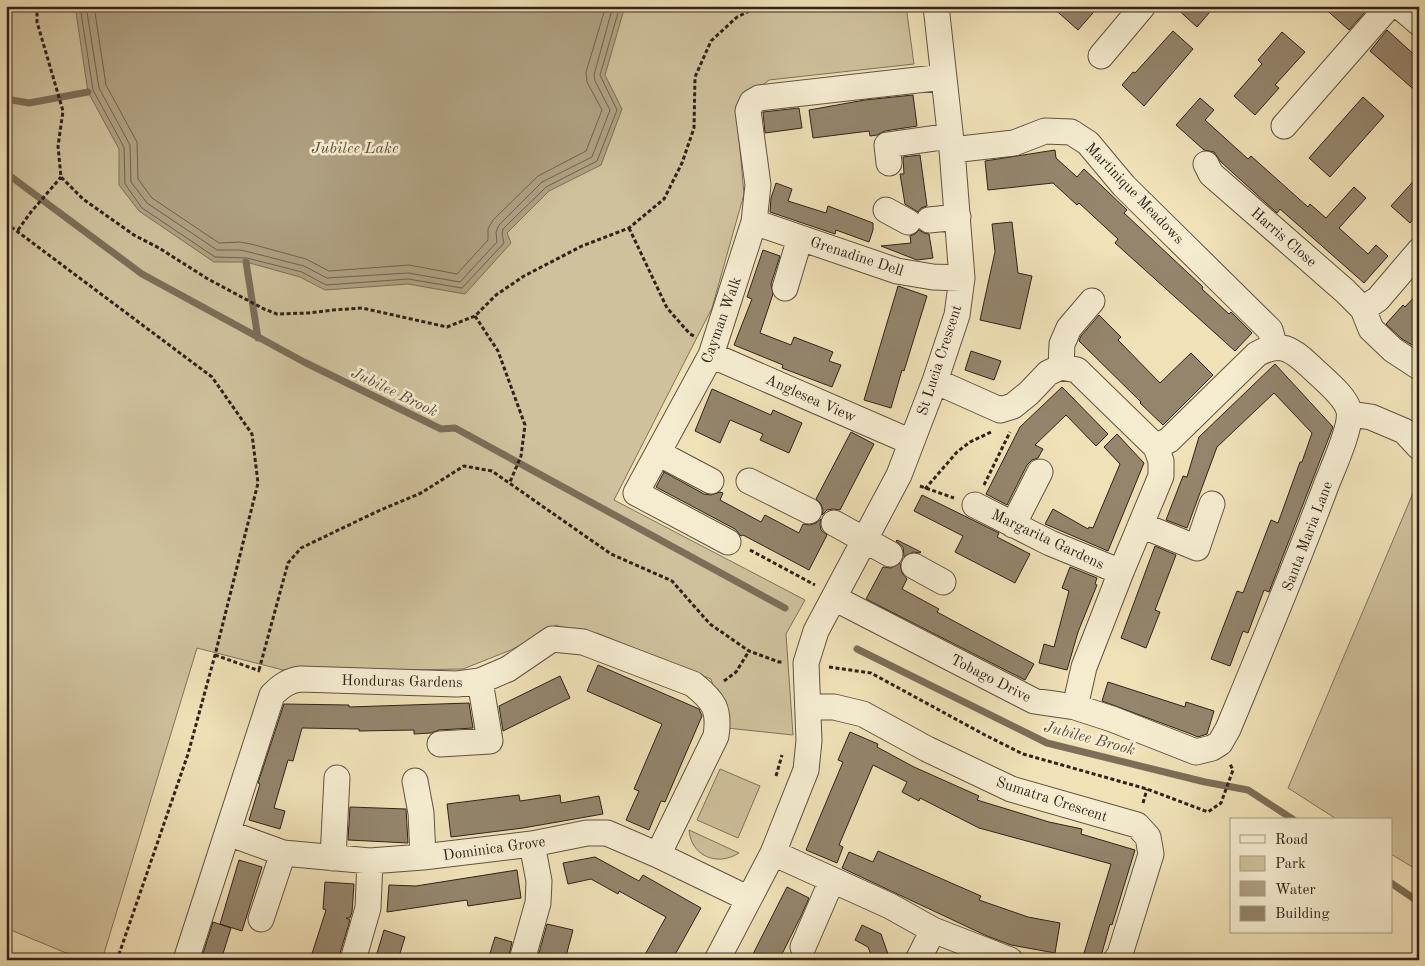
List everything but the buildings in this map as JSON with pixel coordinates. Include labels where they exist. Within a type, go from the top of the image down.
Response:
[{"type":"street","name":"St Lucia Crescent","points":[[717,960],[774,853],[806,770],[809,741],[806,663],[816,631],[899,475],[935,381],[957,315],[962,278],[958,217],[936,6]]},
{"type":"street","points":[[1101,56],[1143,6]]},
{"type":"street","points":[[1284,126],[1389,6]]},
{"type":"street","points":[[1399,6],[1419,23]]},
{"type":"street","name":"Cayman Walk","points":[[728,542],[636,493],[713,350],[754,222],[758,185],[748,111],[752,102],[759,98],[944,77]]},
{"type":"street","name":"Martinique Meadows","points":[[889,163],[887,145],[1014,143],[1045,131],[1071,132],[1088,143],[1124,186],[1270,330],[1275,347]]},
{"type":"street","name":"Harris Close","points":[[1206,164],[1211,174],[1364,308],[1371,329],[1393,350],[1419,367]]},
{"type":"street","points":[[886,210],[918,221],[958,217]]},
{"type":"street","name":"Grenadine Dell","points":[[754,222],[897,271],[934,277],[962,278]]},
{"type":"street","points":[[785,288],[800,238]]},
{"type":"street","points":[[1364,308],[1378,299],[1419,251]]},
{"type":"street","points":[[1061,367],[1062,344],[1069,328],[1092,301]]},
{"type":"street","points":[[935,381],[1006,419],[1013,406],[1029,393],[1048,373],[1061,367],[1077,370],[1156,447],[1169,440],[1257,354],[1275,347],[1286,348],[1297,353],[1346,402],[1350,414],[1371,416],[1404,430],[1419,447]]},
{"type":"street","name":"Anglesea View","points":[[713,350],[911,442]]},
{"type":"street","name":"Santa Maria Lane","points":[[1212,748],[1220,742],[1228,729],[1296,566],[1344,438],[1350,414]]},
{"type":"street","name":"Margarita Gardens","points":[[1075,708],[1084,666],[1161,476],[1161,461],[1156,447]]},
{"type":"street","points":[[658,453],[711,481]]},
{"type":"street","points":[[1013,525],[1040,472]]},
{"type":"street","points":[[749,481],[809,511]]},
{"type":"street","points":[[1141,525],[1197,548],[1212,504]]},
{"type":"street","name":"Margarita Gardens","points":[[975,505],[1050,543],[1121,572]]},
{"type":"street","points":[[834,523],[890,554]]},
{"type":"street","points":[[914,566],[943,582]]},
{"type":"street","name":"Tobago Drive","points":[[834,598],[1034,701],[1075,708],[1112,719],[1196,752],[1212,748]]},
{"type":"street","name":"Honduras Gardens","points":[[280,686],[292,680],[301,679],[457,684],[480,681],[508,669],[552,639],[583,642],[693,684],[706,694]]},
{"type":"street","points":[[440,744],[490,741],[480,681]]},
{"type":"street","points":[[186,960],[272,695],[280,686]]},
{"type":"street","points":[[658,855],[716,736],[718,721],[713,704],[706,694]]},
{"type":"street","name":"Sumatra Crescent","points":[[808,707],[834,708],[863,714],[927,749],[1011,789],[1137,825],[1148,838],[1151,854],[1120,954],[1116,960]]},
{"type":"street","points":[[333,858],[337,778]]},
{"type":"street","points":[[415,781],[421,813],[423,858]]},
{"type":"street","name":"Dominica Grove","points":[[228,833],[283,853],[370,861],[423,858],[532,844],[587,833],[608,833],[749,899]]},
{"type":"street","points":[[522,960],[538,903],[539,881],[532,844]]},
{"type":"street","points":[[261,919],[283,853]]},
{"type":"street","points":[[774,853],[890,906],[933,930],[1010,960]]},
{"type":"street","points":[[353,960],[368,908],[370,861]]},
{"type":"street","points":[[803,946],[832,880]]},
{"type":"street","points":[[918,960],[933,930]]},
{"type":"path","points":[[37,6],[37,22],[63,111],[58,146],[61,177],[83,199],[134,235],[264,309],[277,314],[309,314],[362,308],[447,327],[475,316],[496,295],[524,276],[582,246],[629,228],[664,199],[682,163],[694,128],[695,77],[710,41],[737,17],[760,6]]},
{"type":"path","points":[[18,230],[61,177]]},
{"type":"path","points":[[6,223],[18,230],[212,378],[252,434],[258,483],[215,654],[188,754],[117,960]]},
{"type":"path","points":[[629,228],[667,308],[690,334],[713,350]]},
{"type":"path","points":[[475,316],[498,351],[525,426],[521,456],[510,482]]},
{"type":"path","points":[[925,489],[957,452],[970,442],[990,433],[1006,419]]},
{"type":"path","points":[[899,475],[925,489],[975,505],[1006,419]]},
{"type":"path","points":[[259,670],[288,563],[301,548],[421,493],[464,466],[492,471],[611,554],[672,581],[710,624],[749,651],[778,662],[806,663],[871,673],[1023,754],[1147,789],[1208,812],[1221,803],[1233,770]]},
{"type":"path","points":[[728,542],[738,544],[813,583],[834,598]]},
{"type":"path","points":[[706,694],[736,672],[749,651]]},
{"type":"path","points":[[215,654],[270,675],[280,686]]},
{"type":"path","points":[[776,779],[783,753]]},
{"type":"green space","points":[[6,6],[906,6],[914,64],[769,80],[736,106],[744,194],[712,308],[614,500],[805,600],[786,634],[793,735],[727,728],[711,679],[597,633],[581,633],[556,625],[511,650],[463,669],[291,672],[197,648],[102,960],[83,960],[6,928]]},
{"type":"green space","points":[[1419,479],[1419,871],[1392,855],[1392,818],[1335,818],[1288,788]]},
{"type":"green space","points":[[720,769],[760,786],[738,838],[697,820]]},
{"type":"green space","points":[[689,830],[739,853],[722,859],[706,856],[695,847]]},
{"type":"water","name":"Jubilee Lake","points":[[75,6],[625,6],[605,75],[622,109],[601,165],[549,191],[507,233],[511,243],[465,294],[408,284],[325,290],[300,277],[246,262],[214,262],[139,211],[119,185],[119,149],[88,92]]},
{"type":"waterway","points":[[6,99],[29,103],[88,92]]},
{"type":"waterway","name":"Jubilee Brook","points":[[6,173],[142,274],[304,362],[441,429],[455,428],[785,608]]},
{"type":"waterway","points":[[246,262],[258,338]]},
{"type":"waterway","name":"Jubilee Brook","points":[[857,649],[1047,743],[1205,782],[1248,790],[1291,818]]},
{"type":"waterway","name":"Jubilee Brook","points":[[1392,884],[1419,902]]}]
